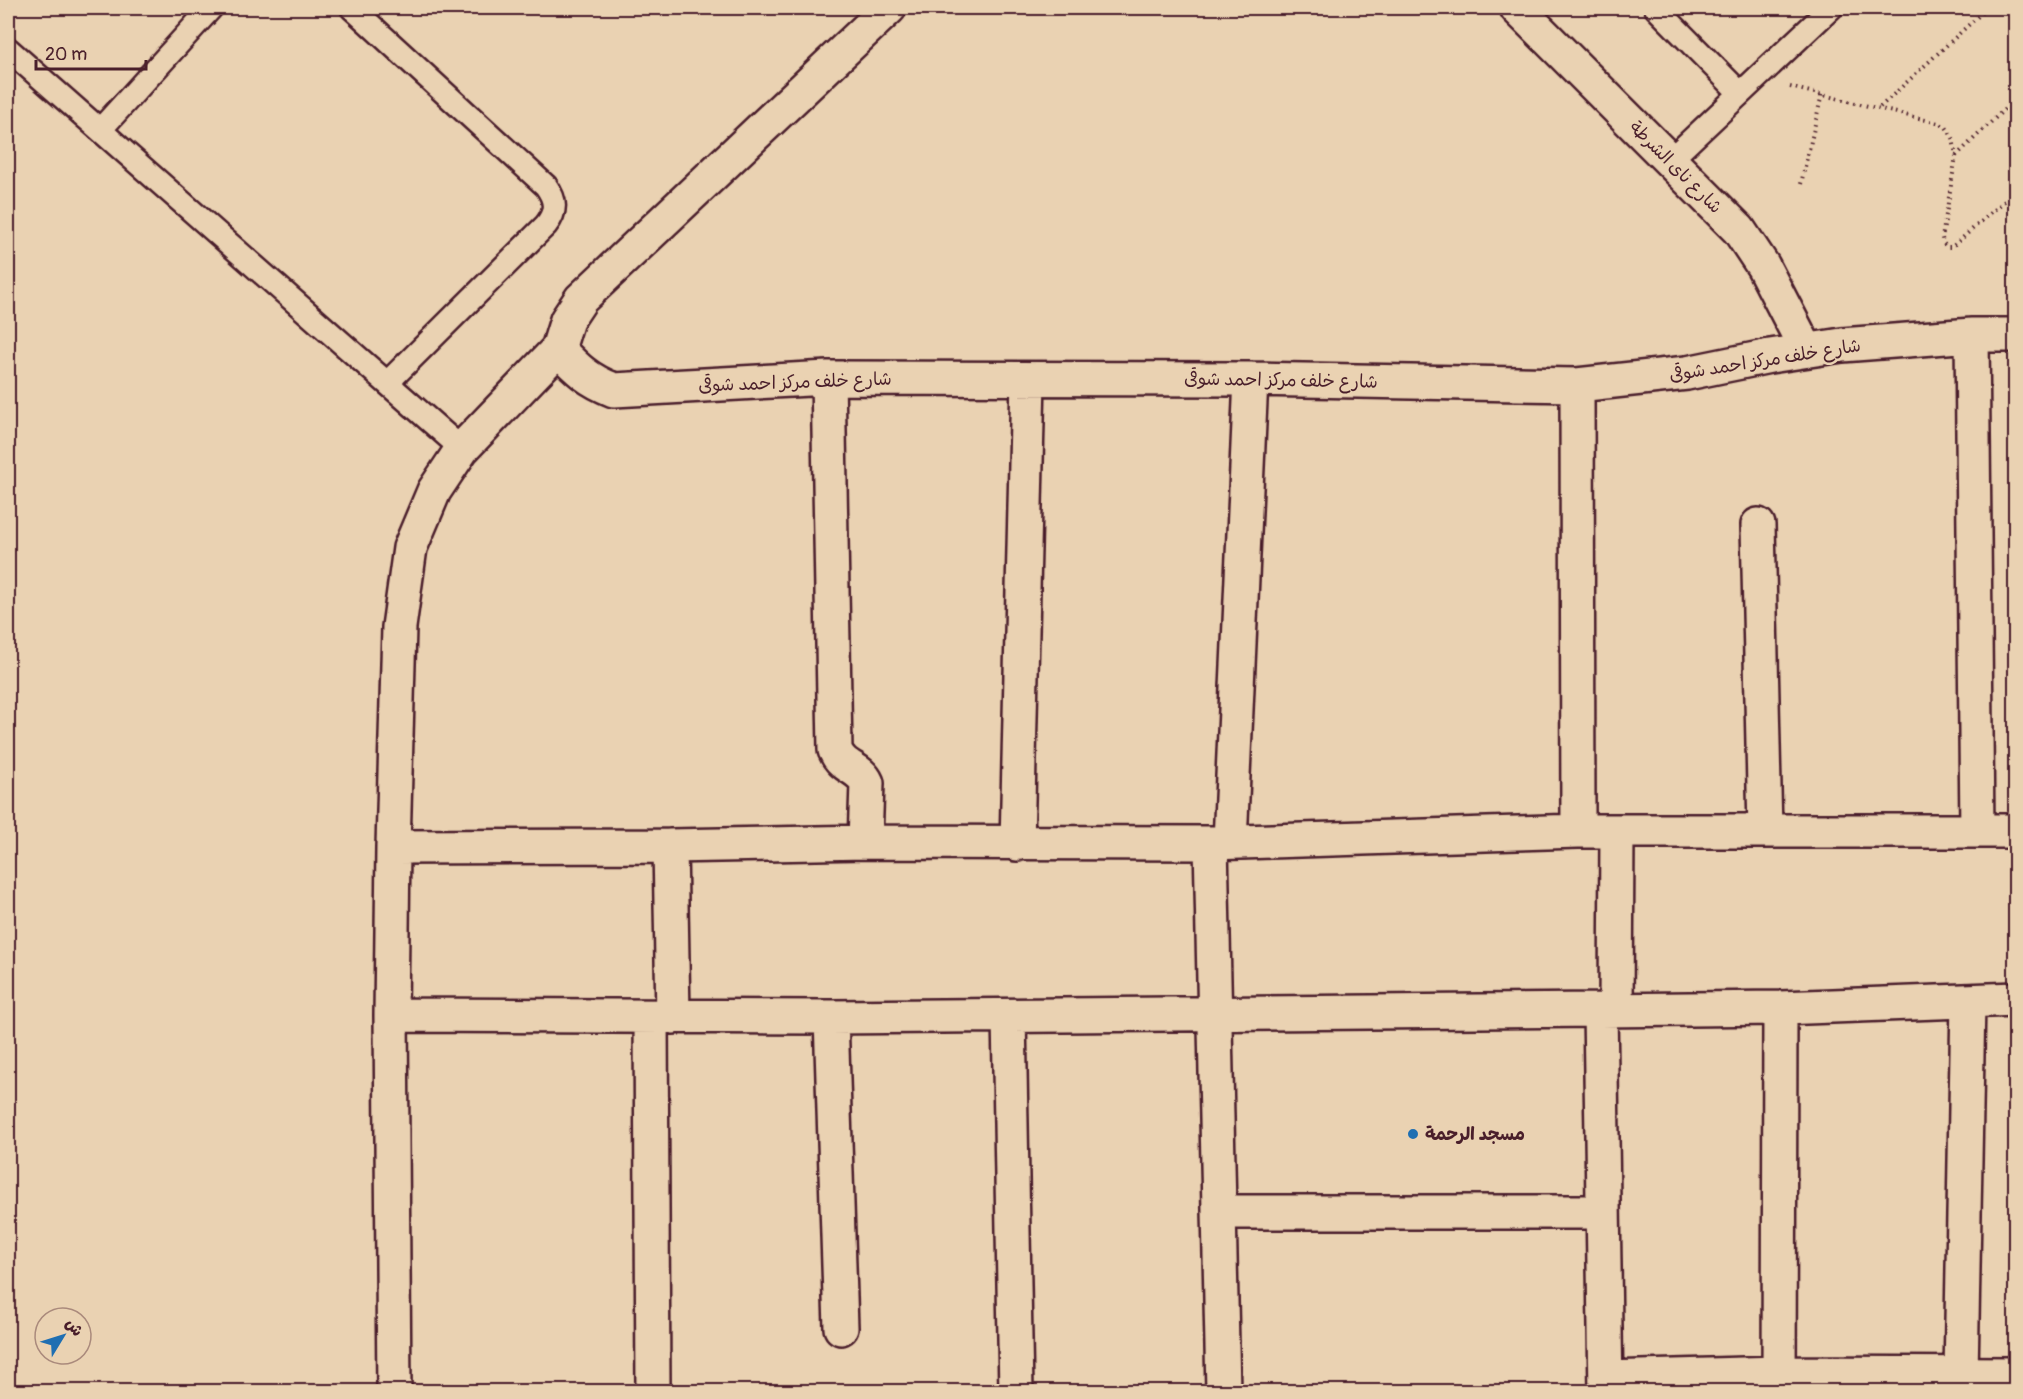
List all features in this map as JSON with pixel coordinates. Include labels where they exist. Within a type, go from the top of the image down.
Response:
[{"type":"street","points":[[394,1392],[391,1015],[393,847],[399,627],[410,548],[434,491],[462,449],[558,349],[567,320],[581,300],[889,8]]},
{"type":"street","name":"شارع ناى الشرطة","points":[[1517,8],[1738,230],[1763,266],[1806,349]]},
{"type":"street","name":"شارع خلف مركز احمد شوقى","points":[[558,349],[594,383],[614,390],[828,378],[1251,379],[1577,385],[1687,373],[1806,349],[1972,335],[2016,334]]},
{"type":"street","points":[[1972,335],[1977,831]]},
{"type":"street","points":[[828,378],[835,750],[839,759],[864,776],[867,783],[865,842]]},
{"type":"street","points":[[1223,1392],[1214,1013],[1220,843],[1251,379]]},
{"type":"street","points":[[1017,844],[1028,380]]},
{"type":"street","points":[[1577,385],[1578,831]]},
{"type":"street","points":[[1758,525],[1765,831]]},
{"type":"street","points":[[393,847],[670,846],[865,842],[1220,843],[1578,831],[2016,831]]},
{"type":"street","points":[[1617,832],[1608,1010],[1603,1212],[1606,1385],[2016,1374]]},
{"type":"street","points":[[653,1392],[662,1017],[670,846]]},
{"type":"street","points":[[391,1015],[1009,1016],[1780,1008],[2016,999]]},
{"type":"street","points":[[1961,1374],[1968,1001]]},
{"type":"street","points":[[1779,1382],[1780,1008]]},
{"type":"street","points":[[1009,1016],[1016,1392]]},
{"type":"street","points":[[831,1017],[841,1328]]},
{"type":"street","points":[[1219,1212],[1603,1212]]},
{"type":"lane","points":[[100,130],[211,8]]},
{"type":"lane","points":[[352,8],[546,186],[555,206],[553,216],[546,225],[387,383]]},
{"type":"lane","points":[[1656,8],[1747,86]]},
{"type":"lane","points":[[1670,160],[1831,8]]},
{"type":"lane","points":[[8,49],[462,449]]},
{"type":"path","points":[[1880,107],[1987,8]]},
{"type":"path","points":[[1747,86],[1822,94],[1880,107],[1946,127],[1953,138],[1956,156],[1942,238],[1947,247],[1952,247],[2016,191]]},
{"type":"path","points":[[1801,184],[1822,94]]},
{"type":"path","points":[[1956,156],[2016,98]]},
{"type":"place","name":"مسجد الرحمة","points":[[1413,1134]]}]
